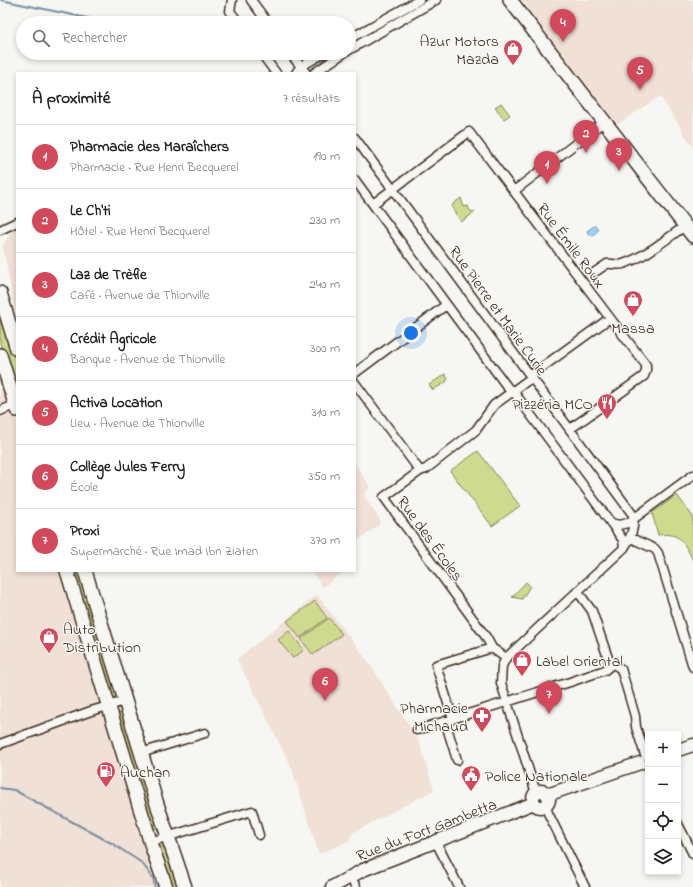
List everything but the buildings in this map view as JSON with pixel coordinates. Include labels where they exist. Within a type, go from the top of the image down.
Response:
[{"type":"main road","points":[[510,0],[689,231]]},
{"type":"main road","points":[[518,0],[537,34]]},
{"type":"main road","points":[[0,293],[16,346]]},
{"type":"main road","points":[[0,355],[16,407]]},
{"type":"main road","points":[[67,572],[150,842],[166,887]]},
{"type":"main road","points":[[85,572],[167,837],[185,887]]},
{"type":"street","points":[[232,0],[230,11],[234,16]]},
{"type":"street","points":[[251,0],[263,16]]},
{"type":"street","points":[[356,35],[419,0]]},
{"type":"street","points":[[356,46],[436,0]]},
{"type":"street","points":[[267,60],[275,72]]},
{"type":"street","points":[[294,60],[301,71],[315,60]]},
{"type":"street","points":[[316,72],[334,60]]},
{"type":"street","points":[[514,191],[605,121]]},
{"type":"street","name":"Rue Émile Roux","points":[[373,204],[469,132],[646,365],[644,376],[570,429]]},
{"type":"street","name":"Rue Pierre et Marie Curie","points":[[356,139],[632,511],[634,519]]},
{"type":"street","points":[[356,181],[446,305],[611,523],[623,540],[624,548]]},
{"type":"street","points":[[0,230],[16,222]]},
{"type":"street","points":[[595,272],[607,264],[618,265],[630,260],[661,243],[689,231]]},
{"type":"street","points":[[356,372],[446,305]]},
{"type":"street","points":[[420,471],[426,469],[476,430],[490,410],[512,392],[610,318]]},
{"type":"street","name":"Rue des Écoles","points":[[356,384],[420,471],[384,497],[486,637],[492,648],[506,658]]},
{"type":"street","points":[[0,411],[16,407]]},
{"type":"street","points":[[611,523],[619,525],[628,523],[693,475]]},
{"type":"street","points":[[585,887],[541,799],[501,683],[502,666],[506,658],[624,548],[631,538],[634,519]]},
{"type":"street","points":[[631,538],[655,549],[658,553],[693,668]]},
{"type":"street","points":[[578,592],[592,611],[607,656],[612,664],[621,669],[644,757]]},
{"type":"street","points":[[457,760],[436,665],[492,648]]},
{"type":"street","points":[[417,730],[507,703],[605,670],[612,664]]},
{"type":"street","points":[[0,744],[125,701]]},
{"type":"street","points":[[141,753],[205,733]]},
{"type":"street","points":[[681,749],[693,745]]},
{"type":"street","name":"Rue du Fort Gambetta","points":[[332,887],[350,876],[644,757]]},
{"type":"street","points":[[150,842],[252,811],[259,836]]},
{"type":"street","points":[[681,830],[693,854]]},
{"type":"street","points":[[436,842],[459,887]]},
{"type":"street","points":[[350,876],[356,887]]},
{"type":"shaded area","points":[[522,0],[693,0],[693,147],[660,96],[618,124],[592,94]]},
{"type":"shaded area","points":[[16,229],[16,317],[3,246],[11,231]]},
{"type":"shaded area","points":[[0,355],[16,407],[16,572],[67,572],[166,887],[0,887]]},
{"type":"shaded area","points":[[356,466],[370,487],[365,492],[364,496],[380,520],[379,525],[356,541]]},
{"type":"shaded area","points":[[312,572],[343,572],[323,587]]},
{"type":"shaded area","points":[[317,595],[367,660],[419,741],[434,790],[352,833],[349,841],[319,854],[291,766],[237,659]]},
{"type":"green space","points":[[501,103],[510,115],[504,119],[495,107]]},
{"type":"green space","points":[[461,198],[464,207],[468,206],[470,211],[475,212],[461,222],[452,208],[453,204]]},
{"type":"green space","points":[[0,307],[16,360],[16,392],[14,390],[0,343]]},
{"type":"green space","points":[[445,374],[448,379],[446,382],[433,390],[429,385]]},
{"type":"green space","points":[[478,451],[520,506],[492,526],[450,471]]},
{"type":"green space","points":[[677,495],[693,517],[693,560],[684,543],[677,537],[666,534],[658,535],[652,513]]},
{"type":"green space","points":[[71,572],[82,572],[118,693],[115,698],[111,698]]},
{"type":"green space","points":[[526,582],[530,586],[522,599],[512,597]]},
{"type":"green space","points":[[315,601],[327,618],[300,638],[287,621]]},
{"type":"green space","points":[[329,618],[342,634],[313,655],[301,639]]},
{"type":"green space","points":[[289,631],[304,650],[293,658],[278,640]]},
{"type":"green space","points":[[120,713],[123,716],[158,827],[153,830],[117,714]]},
{"type":"green space","points":[[161,846],[166,847],[180,887],[170,887],[159,848]]},
{"type":"water","points":[[596,226],[598,230],[593,236],[589,235],[587,231]]},
{"type":"waterway","points":[[1,0],[78,16]]},
{"type":"waterway","points":[[0,788],[14,790],[113,844],[142,863],[153,878],[155,887]]},
{"type":"place","name":"Crédit Agricole","points":[[563,42]]},
{"type":"place","name":"Azur Motors Mazda","points":[[513,66]]},
{"type":"place","name":"Activa Location","points":[[640,90]]},
{"type":"place","name":"Le Ch'ti","points":[[586,153]]},
{"type":"place","name":"Laz de Trèfle","points":[[619,171]]},
{"type":"place","name":"Pharmacie des Maraîchers","points":[[547,184]]},
{"type":"place","name":"Massa","points":[[633,317]]},
{"type":"place","name":"Pizzéria MCO","points":[[607,420]]},
{"type":"place","name":"Auto Distribution","points":[[49,654]]},
{"type":"place","name":"Label Oriental","points":[[522,677]]},
{"type":"place","name":"Collège Jules Ferry","points":[[325,701]]},
{"type":"place","name":"Proxi","points":[[549,714]]},
{"type":"place","name":"Pharmacie Michaud","points":[[482,733]]},
{"type":"place","name":"Auchan","points":[[106,788]]},
{"type":"place","name":"Police Nationale","points":[[471,792]]}]
